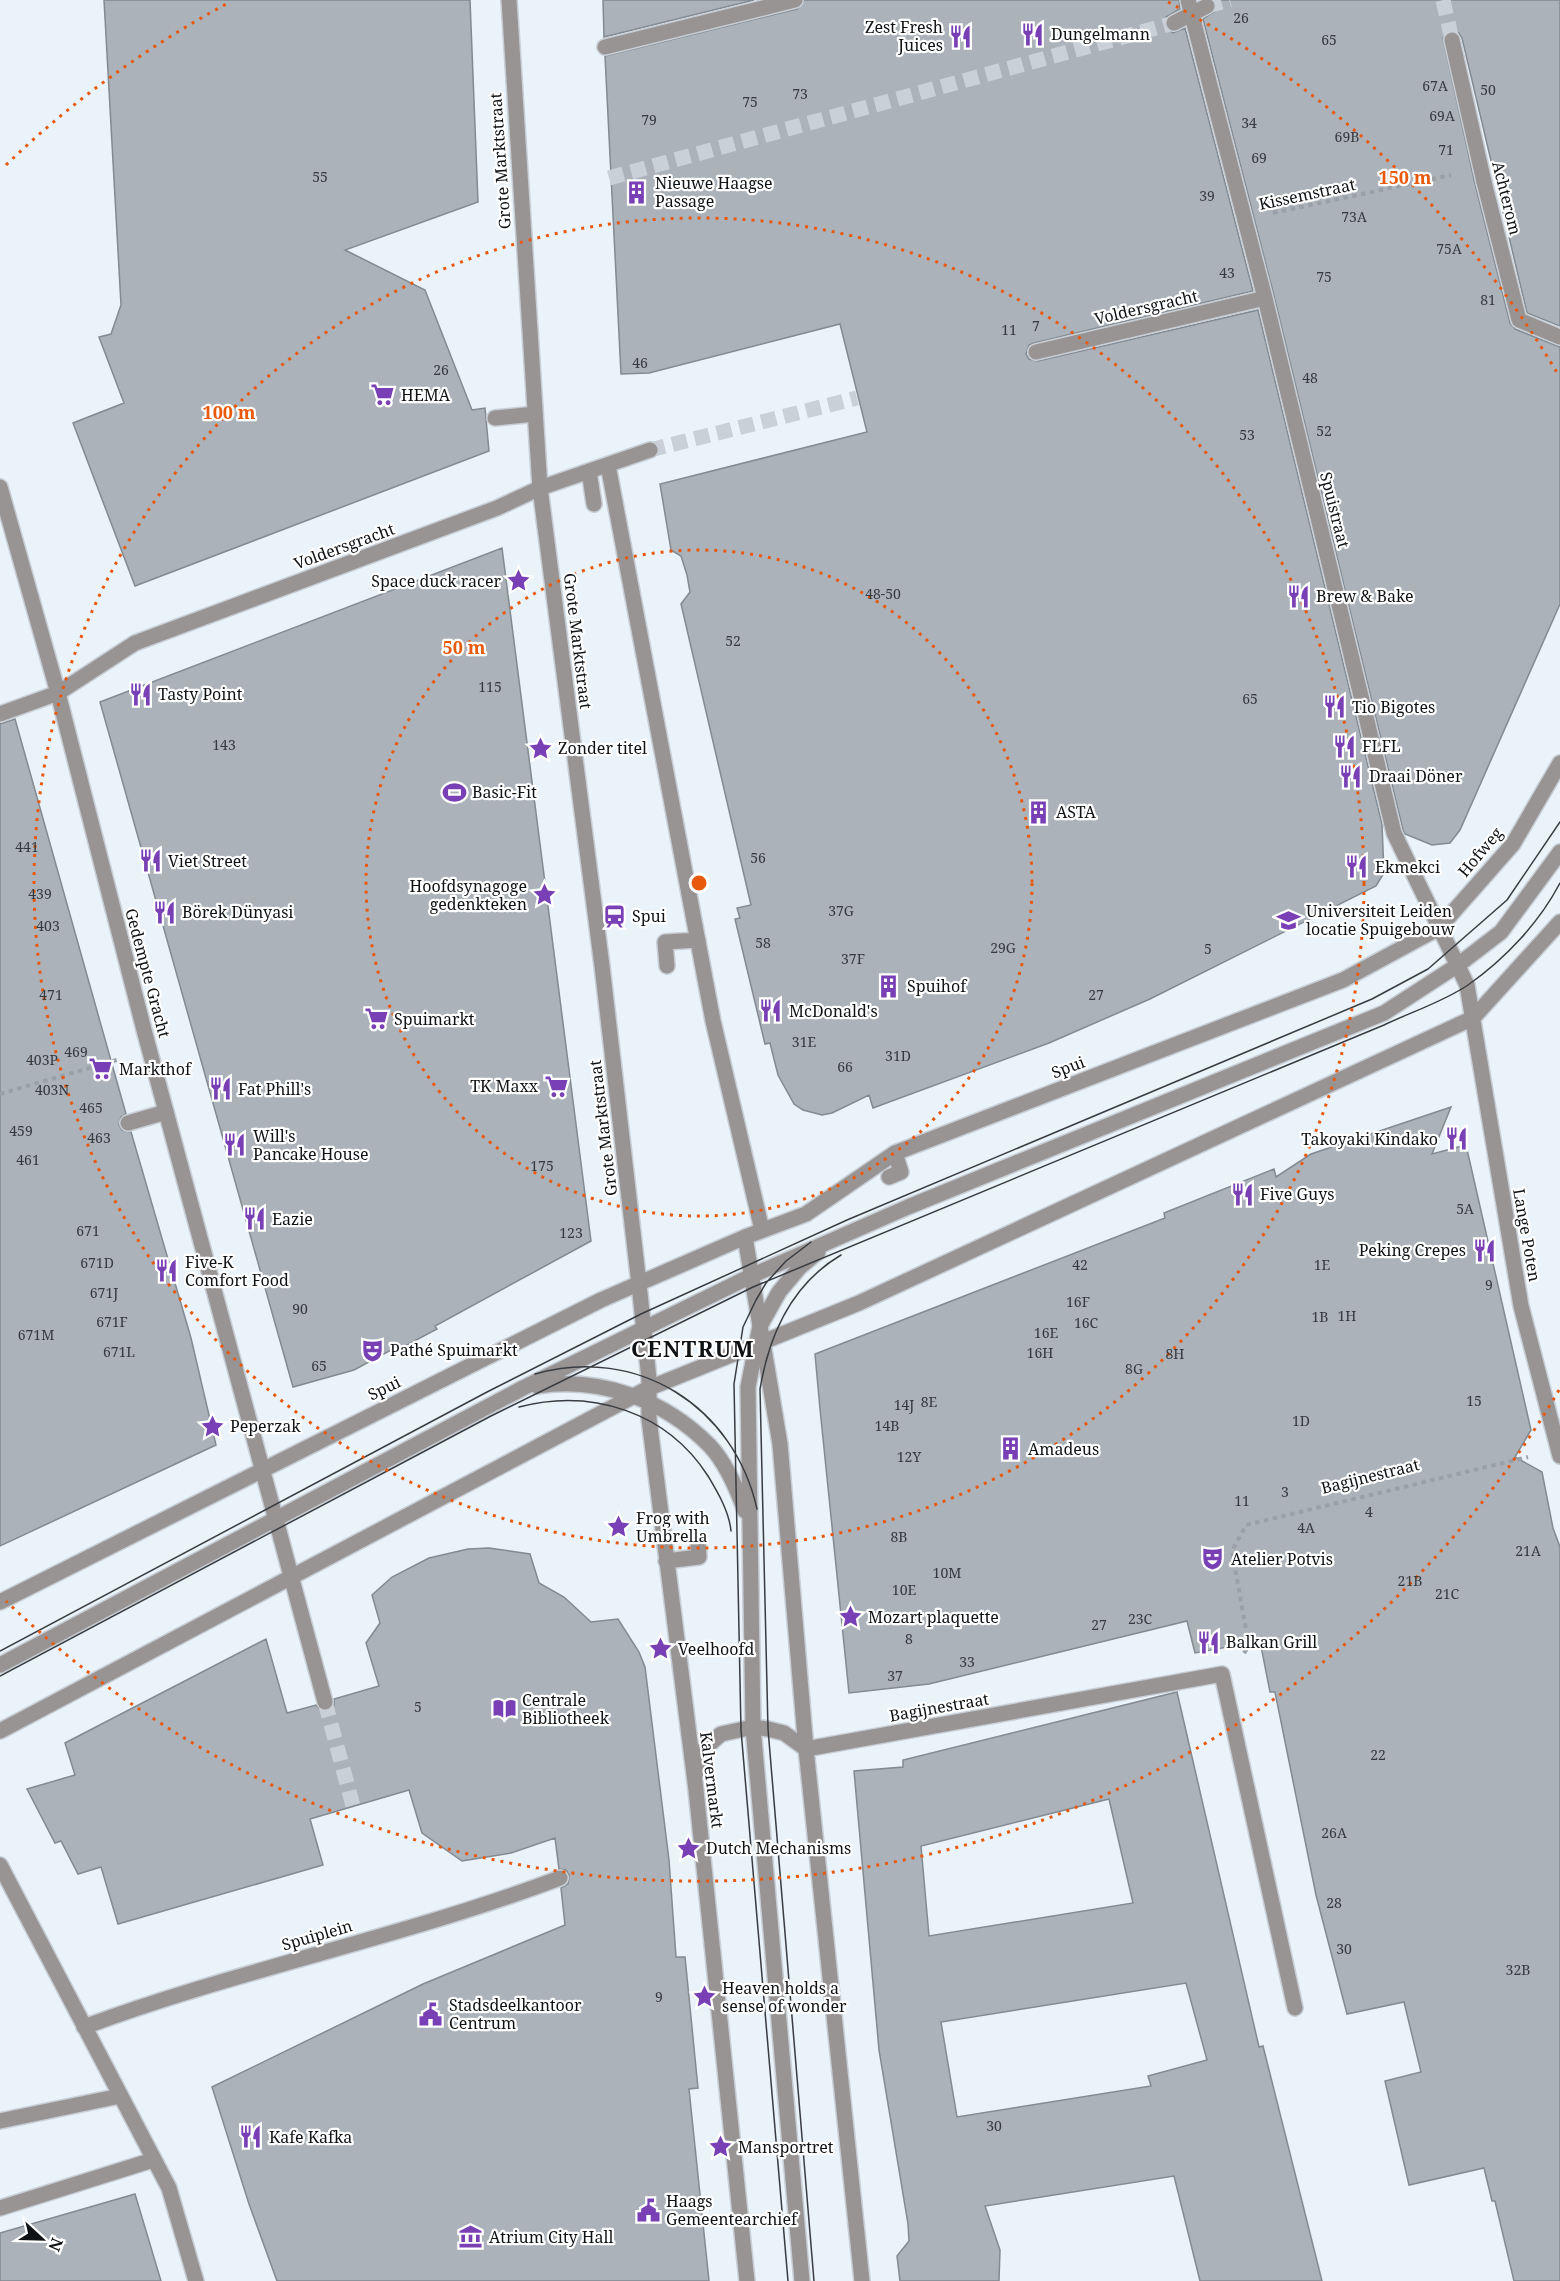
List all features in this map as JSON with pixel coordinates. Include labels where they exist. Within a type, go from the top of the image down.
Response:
[{"type":"street","name":"Grote Marktstraat","points":[[509,0],[511,62],[540,488],[602,966],[639,1284]]},
{"type":"street","points":[[605,47],[795,0]]},
{"type":"street","points":[[1174,23],[1189,7],[1207,6]]},
{"type":"street","name":"Spuistraat","points":[[1189,7],[1265,298],[1394,833],[1467,986],[1473,1018]]},
{"type":"street","name":"Achterom","points":[[1452,40],[1519,320],[1560,337]]},
{"type":"street","name":"Voldersgracht","points":[[1036,352],[1265,298]]},
{"type":"street","points":[[495,418],[535,414]]},
{"type":"street","name":"Voldersgracht","points":[[0,714],[58,693],[135,643],[496,508],[540,488],[650,450]]},
{"type":"street","points":[[608,465],[713,1021],[762,1230]]},
{"type":"street","points":[[589,471],[594,504]]},
{"type":"street","name":"Gedempte Gracht","points":[[0,487],[58,693],[166,1112],[263,1468]]},
{"type":"street","name":"Hofweg","points":[[1438,928],[1513,844],[1560,763]]},
{"type":"street","points":[[0,1665],[523,1388],[751,1276],[930,1198],[1384,1013],[1458,965],[1501,932],[1560,852]]},
{"type":"street","points":[[0,1731],[643,1395],[759,1337],[859,1302],[1473,1018],[1560,922]]},
{"type":"street","name":"Spui","points":[[0,1602],[601,1300],[821,1206],[895,1154],[1343,980],[1438,928]]},
{"type":"street","points":[[667,966],[665,942],[698,940]]},
{"type":"street","name":"Lange Poten","points":[[1473,1018],[1488,1120],[1521,1306],[1559,1453]]},
{"type":"street","points":[[128,1123],[166,1112]]},
{"type":"street","points":[[889,1177],[902,1172],[895,1154]]},
{"type":"street","points":[[745,1237],[759,1337],[780,1444],[806,1749],[862,2281]]},
{"type":"street","points":[[802,2281],[753,1727],[748,1387],[759,1337],[779,1292],[800,1267],[832,1241]]},
{"type":"street","name":"Kalvermarkt","points":[[639,1284],[649,1379],[643,1395],[694,1778],[747,2281]]},
{"type":"street","points":[[523,1388],[555,1383],[607,1387],[643,1395],[711,1447],[737,1489],[749,1519]]},
{"type":"street","points":[[263,1468],[325,1702]]},
{"type":"street","points":[[666,1561],[699,1557],[698,1542]]},
{"type":"street","points":[[1222,1674],[1295,2008]]},
{"type":"street","name":"Bagijnestraat","points":[[806,1749],[1222,1674]]},
{"type":"street","points":[[694,1778],[705,1748],[721,1734],[753,1727],[784,1733],[806,1749]]},
{"type":"street","points":[[0,1865],[169,2188],[196,2281]]},
{"type":"street","name":"Spuiplein","points":[[84,2027],[159,1999],[491,1904],[560,1878]]},
{"type":"street","points":[[0,2121],[120,2096]]},
{"type":"street","points":[[0,2208],[153,2160]]},
{"type":"path","name":"Kissemstraat","points":[[1243,220],[1483,175]]},
{"type":"path","points":[[0,1094],[150,1051]]},
{"type":"path","name":"Bagijnestraat","points":[[1222,1674],[1239,1661],[1249,1646],[1232,1551],[1246,1525],[1559,1453]]},
{"type":"building","points":[[104,0],[470,0],[478,202],[345,250],[425,290],[472,410],[485,408],[489,451],[135,586],[73,423],[124,403],[99,337],[111,334],[121,305]]},
{"type":"building","points":[[603,0],[754,0],[604,37]]},
{"type":"building","points":[[804,0],[1179,0],[1180,9],[1166,17],[1165,27],[1173,33],[1185,28],[1253,291],[1034,343],[1029,345],[1026,354],[1029,359],[1038,361],[1258,310],[1382,824],[1384,873],[1376,886],[1150,999],[1049,1043],[873,1108],[869,1095],[832,1113],[822,1115],[803,1110],[794,1104],[778,1075],[770,1043],[765,1044],[735,919],[740,918],[737,908],[751,905],[681,604],[690,592],[687,575],[681,556],[671,550],[660,484],[867,432],[840,324],[649,373],[621,374],[605,56],[797,9]]},
{"type":"building","points":[[1214,0],[1560,0],[1560,326],[1527,313],[1462,38],[1459,33],[1450,30],[1443,38],[1475,184],[1510,323],[1515,329],[1560,347],[1560,604],[1460,830],[1450,843],[1432,845],[1405,834],[1403,830],[1274,296],[1203,19],[1215,11]]},
{"type":"building","name":"Spuimarkt","points":[[502,548],[591,1241],[435,1326],[437,1329],[392,1353],[391,1350],[354,1370],[293,1387],[100,702]]},
{"type":"building","points":[[15,719],[126,1114],[121,1117],[119,1125],[122,1130],[131,1132],[191,1338],[216,1445],[0,1546],[0,724]]},
{"type":"building","points":[[1451,1107],[1432,1154],[1466,1145],[1531,1430],[1515,1457],[1542,1472],[1553,1528],[1560,1547],[1560,2281],[1514,2281],[1495,2201],[1492,2201],[1484,2168],[1409,2185],[1385,2081],[1421,2072],[1404,2002],[1347,2014],[1316,1895],[1275,1692],[1270,1692],[1260,1641],[1195,1653],[1187,1621],[929,1684],[849,1693],[820,1409],[815,1354],[1165,1218],[1164,1213],[1274,1169],[1276,1177],[1311,1154]]},
{"type":"building","points":[[489,1548],[530,1554],[539,1583],[564,1597],[591,1622],[618,1619],[639,1652],[645,1667],[669,1860],[676,1957],[685,1957],[698,2088],[689,2089],[709,2281],[277,2281],[249,2204],[212,2087],[423,1984],[565,1925],[561,1888],[568,1884],[569,1875],[566,1870],[559,1869],[555,1838],[511,1853],[462,1861],[422,1833],[409,1790],[310,1819],[323,1865],[118,1924],[101,1867],[78,1874],[61,1841],[55,1843],[27,1789],[75,1775],[65,1743],[266,1639],[287,1713],[316,1705],[322,1711],[328,1711],[334,1705],[334,1699],[379,1686],[366,1643],[380,1623],[372,1595],[392,1577],[429,1558],[468,1549]]},
{"type":"building","points":[[1177,1692],[1259,2047],[1263,2046],[1322,2281],[1200,2281],[1174,2176],[985,2206],[1000,2250],[999,2281],[900,2281],[897,2256],[909,2241],[908,2224],[879,2050],[854,1771],[903,1767],[903,1760]],"holes":[[[1109,1799],[1133,1903],[929,1936],[921,1846]],[[1186,1983],[1207,2060],[1148,2076],[1151,2086],[957,2117],[941,2022]]]},
{"type":"building","points":[[135,2194],[161,2281],[0,2281],[0,2233]]},
{"type":"tunnel","points":[[1207,6],[1230,0]]},
{"type":"tunnel","points":[[1443,0],[1452,40]]},
{"type":"tunnel","points":[[609,178],[1174,23]]},
{"type":"tunnel","points":[[650,450],[857,398]]},
{"type":"tunnel","points":[[325,1702],[353,1806]]},
{"type":"tram line","points":[[0,1651],[487,1392],[641,1314],[847,1220],[1372,999],[1428,969],[1507,900],[1560,822]]},
{"type":"tram line","points":[[0,1676],[491,1416],[753,1287],[1448,997],[1482,975],[1508,952],[1542,912],[1560,883]]},
{"type":"tram line","points":[[788,2281],[741,1730],[734,1384],[743,1327],[756,1300],[766,1283],[786,1261],[811,1242]]},
{"type":"tram line","points":[[814,2281],[768,1729],[760,1389],[770,1349],[796,1296],[824,1267],[841,1255]]},
{"type":"tram line","points":[[535,1374],[573,1367],[609,1368],[644,1377],[676,1392],[704,1413],[727,1440],[745,1472],[757,1509]]},
{"type":"tram line","points":[[519,1407],[546,1402],[574,1401],[626,1410],[649,1421],[691,1454],[708,1476],[725,1509],[731,1531]]},
{"type":"place","name":"Dungelmann","points":[[1033,34]]},
{"type":"place","name":"Zest Fresh Juices","points":[[961,36]]},
{"type":"place","name":"Nieuwe Haagse Passage","points":[[637,192]]},
{"type":"place","name":"HEMA","points":[[383,395]]},
{"type":"place","name":"Space duck racer","points":[[519,581]]},
{"type":"place","name":"Brew & Bake","points":[[1298,596]]},
{"type":"place","name":"Tasty Point","points":[[140,694]]},
{"type":"place","name":"Tio Bigotes","points":[[1334,707]]},
{"type":"place","name":"FLFL","points":[[1344,746]]},
{"type":"place","name":"Zonder titel","points":[[540,748]]},
{"type":"place","name":"Draai Döner","points":[[1351,776]]},
{"type":"place","name":"Basic-Fit","points":[[454,792]]},
{"type":"place","name":"ASTA","points":[[1038,812]]},
{"type":"place","name":"Viet Street","points":[[150,861]]},
{"type":"place","name":"Ekmekci","points":[[1357,867]]},
{"type":"place","name":"Hoofdsynagoge gedenkteken","points":[[545,895]]},
{"type":"place","name":"Börek Dünyasi","points":[[164,912]]},
{"type":"place","name":"Spui","points":[[614,916]]},
{"type":"place","name":"Universiteit Leiden locatie Spuigebouw","points":[[1288,920]]},
{"type":"place","name":"Spuihof","points":[[889,986]]},
{"type":"place","name":"McDonald's","points":[[771,1011]]},
{"type":"place","name":"Spuimarkt","points":[[376,1019]]},
{"type":"place","name":"Markthof","points":[[101,1069]]},
{"type":"place","name":"TK Maxx","points":[[556,1086]]},
{"type":"place","name":"Fat Phill's","points":[[220,1089]]},
{"type":"place","name":"Takoyaki Kindako","points":[[1456,1139]]},
{"type":"place","name":"Will's Pancake House","points":[[235,1145]]},
{"type":"place","name":"Five Guys","points":[[1242,1194]]},
{"type":"place","name":"Eazie","points":[[254,1219]]},
{"type":"place","name":"Peking Crepes","points":[[1484,1250]]},
{"type":"place","name":"Five-K Comfort Food","points":[[167,1271]]},
{"type":"place","name":"Pathé Spuimarkt","points":[[372,1350]]},
{"type":"place","name":"Peperzak","points":[[212,1426]]},
{"type":"place","name":"Amadeus","points":[[1010,1449]]},
{"type":"place","name":"Frog with Umbrella","points":[[618,1527]]},
{"type":"place","name":"Atelier Potvis","points":[[1213,1559]]},
{"type":"place","name":"Mozart plaquette","points":[[850,1617]]},
{"type":"place","name":"Balkan Grill","points":[[1208,1642]]},
{"type":"place","name":"Veelhoofd","points":[[660,1649]]},
{"type":"place","name":"Centrale Bibliotheek","points":[[504,1709]]},
{"type":"place","name":"Dutch Mechanisms","points":[[688,1848]]},
{"type":"place","name":"Heaven holds a sense of wonder","points":[[704,1997]]},
{"type":"place","name":"Stadsdeelkantoor Centrum","points":[[431,2014]]},
{"type":"place","name":"Kafe Kafka","points":[[251,2137]]},
{"type":"place","name":"Mansportret","points":[[720,2147]]},
{"type":"place","name":"Haags Gemeentearchief","points":[[648,2210]]},
{"type":"place","name":"Atrium City Hall","points":[[471,2237]]},
{"type":"district","name":"CENTRUM","points":[[693,1349]]}]
